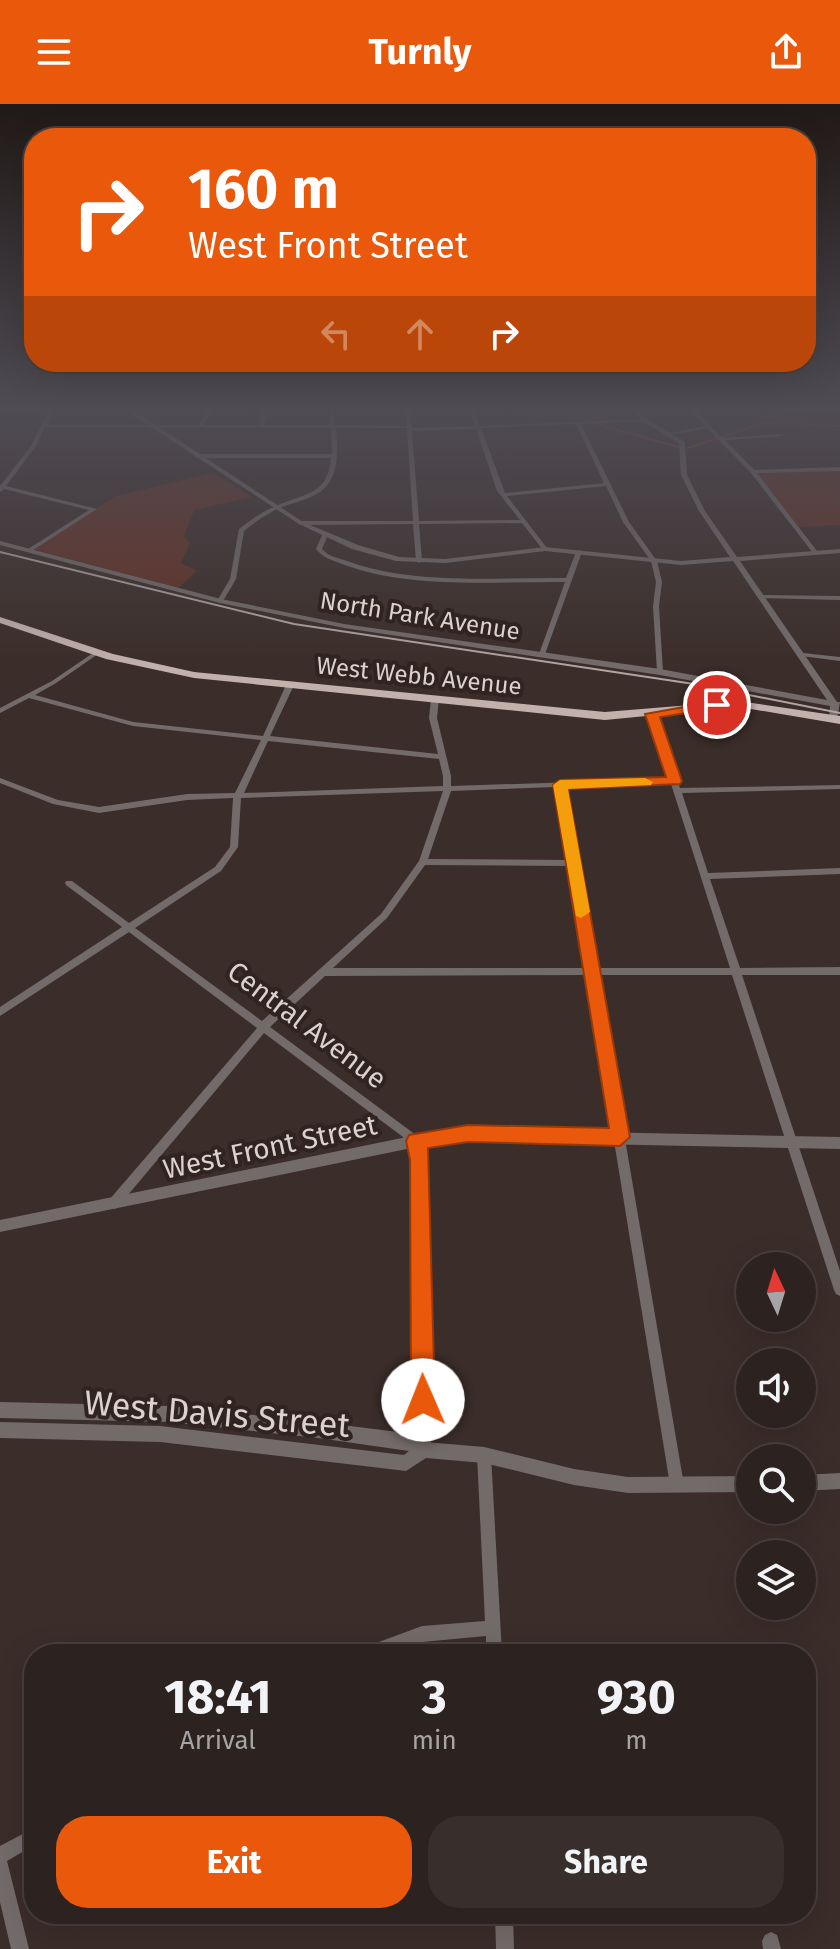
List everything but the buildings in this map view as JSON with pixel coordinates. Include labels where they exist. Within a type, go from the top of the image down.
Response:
[{"type":"highway","name":"West Webb Avenue","points":[[0,620],[96,653],[183,673],[605,716],[739,704],[836,719]]},
{"type":"street","points":[[26,494],[94,508],[30,550]]},
{"type":"street","points":[[254,494],[325,535],[373,553],[419,561],[545,549],[654,561],[840,551]]},
{"type":"street","points":[[220,601],[233,579],[241,530],[312,494]]},
{"type":"street","points":[[415,494],[419,561]]},
{"type":"street","points":[[511,494],[503,495],[545,549]]},
{"type":"street","points":[[611,494],[631,531],[654,561],[659,582],[656,606],[660,672]]},
{"type":"street","points":[[695,494],[735,559],[837,704],[836,719]]},
{"type":"street","points":[[770,494],[815,552]]},
{"type":"street","points":[[301,523],[521,522]]},
{"type":"street","points":[[325,535],[319,549],[324,555],[410,579],[441,582],[569,580]]},
{"type":"street","name":"North Park Avenue","points":[[0,543],[220,601],[344,626],[660,672],[837,704]]},
{"type":"street","points":[[542,654],[579,552]]},
{"type":"street","points":[[762,597],[840,598]]},
{"type":"street","points":[[0,711],[30,696],[96,653]]},
{"type":"street","points":[[803,655],[840,659]]},
{"type":"street","points":[[0,1012],[209,877],[227,859],[236,838],[237,798],[290,685]]},
{"type":"street","points":[[30,696],[114,721],[443,757]]},
{"type":"street","points":[[0,699],[12,704]]},
{"type":"street","points":[[111,1205],[264,1026],[384,916],[423,862],[447,790],[433,718],[435,699]]},
{"type":"street","points":[[652,714],[840,1290]]},
{"type":"street","points":[[0,780],[56,802],[90,809],[118,809],[187,797],[237,798],[560,785],[840,787]]},
{"type":"street","points":[[560,785],[677,1485]]},
{"type":"street","points":[[423,862],[573,863]]},
{"type":"street","points":[[706,876],[840,871]]},
{"type":"street","name":"Central Avenue","points":[[69,883],[416,1141]]},
{"type":"street","points":[[324,972],[840,971]]},
{"type":"street","name":"West Front Street","points":[[0,1226],[416,1141],[468,1134],[840,1143]]},
{"type":"street","points":[[416,1141],[420,1160],[424,1450]]},
{"type":"street","name":"West Davis Street","points":[[0,1410],[169,1414],[406,1441],[424,1450],[484,1455],[596,1481],[736,1484]]},
{"type":"street","name":"West Davis Street","points":[[0,1430],[160,1434],[406,1463],[424,1450]]},
{"type":"street","points":[[484,1455],[493,1644]]},
{"type":"street","points":[[816,1482],[840,1481]]},
{"type":"street","points":[[394,1644],[422,1634],[492,1628]]},
{"type":"street","points":[[0,1855],[24,1842]]},
{"type":"street","points":[[0,1865],[20,1949]]},
{"type":"street","points":[[504,1924],[505,1949]]},
{"type":"shaded area","points":[[247,494],[252,497],[194,510],[184,536],[190,543],[181,563],[197,571],[178,588],[33,549],[116,496]]},
{"type":"shaded area","points":[[773,494],[840,494],[840,525],[799,527]]},
{"type":"railway","points":[[0,552],[294,624],[694,684],[840,713]]},
{"type":"slow traffic","points":[[581,912],[560,785],[645,782]]},
{"type":"route","points":[[423,1400],[420,1160],[416,1141],[468,1134],[620,1137],[560,785],[675,781],[652,714],[717,705]]}]
